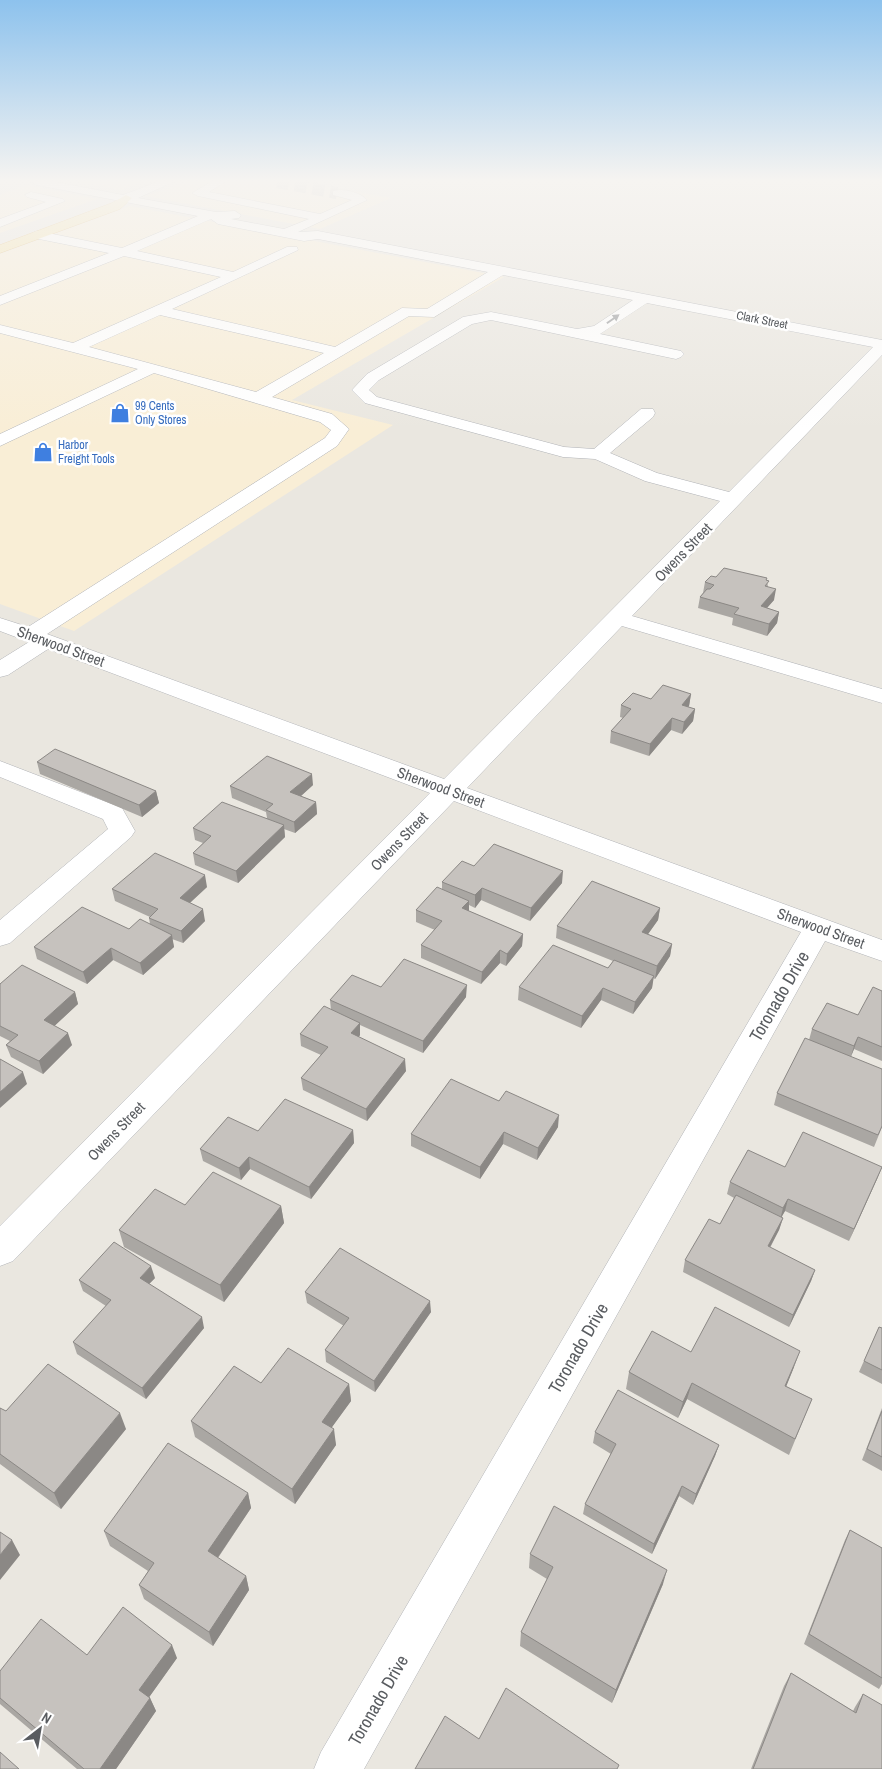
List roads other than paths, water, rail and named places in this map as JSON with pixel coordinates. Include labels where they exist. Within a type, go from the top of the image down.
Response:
[{"type":"street","points":[[0,301],[91,265]]},
{"type":"street","points":[[182,265],[235,276]]},
{"type":"street","points":[[75,348],[260,265]]},
{"type":"street","name":"Clark Street","points":[[472,265],[882,345]]},
{"type":"street","points":[[258,398],[407,311],[429,314],[501,270]]},
{"type":"street","points":[[606,302],[619,293]]},
{"type":"street","points":[[645,298],[598,330],[581,326],[491,316],[468,320],[373,377],[360,390],[371,400],[380,403],[563,452],[598,454],[651,477],[734,499]]},
{"type":"street","points":[[158,310],[338,352]]},
{"type":"street","points":[[581,326],[676,354]]},
{"type":"street","points":[[0,329],[152,368],[258,398],[326,418],[340,429],[331,442],[38,638],[0,670]]},
{"type":"street","name":"Owens Street","points":[[0,1250],[882,345]]},
{"type":"street","points":[[0,441],[152,368]]},
{"type":"street","points":[[598,454],[647,413]]},
{"type":"street","points":[[618,618],[882,696]]},
{"type":"street","name":"Sherwood Street","points":[[0,624],[882,951]]},
{"type":"street","points":[[0,768],[113,814],[122,831],[0,936]]},
{"type":"street","name":"Toronado Drive","points":[[338,1769],[818,927]]},
{"type":"place","name":"99 Cents Only Stores","points":[[120,413]]},
{"type":"place","name":"Harbor Freight Tools","points":[[43,452]]}]
